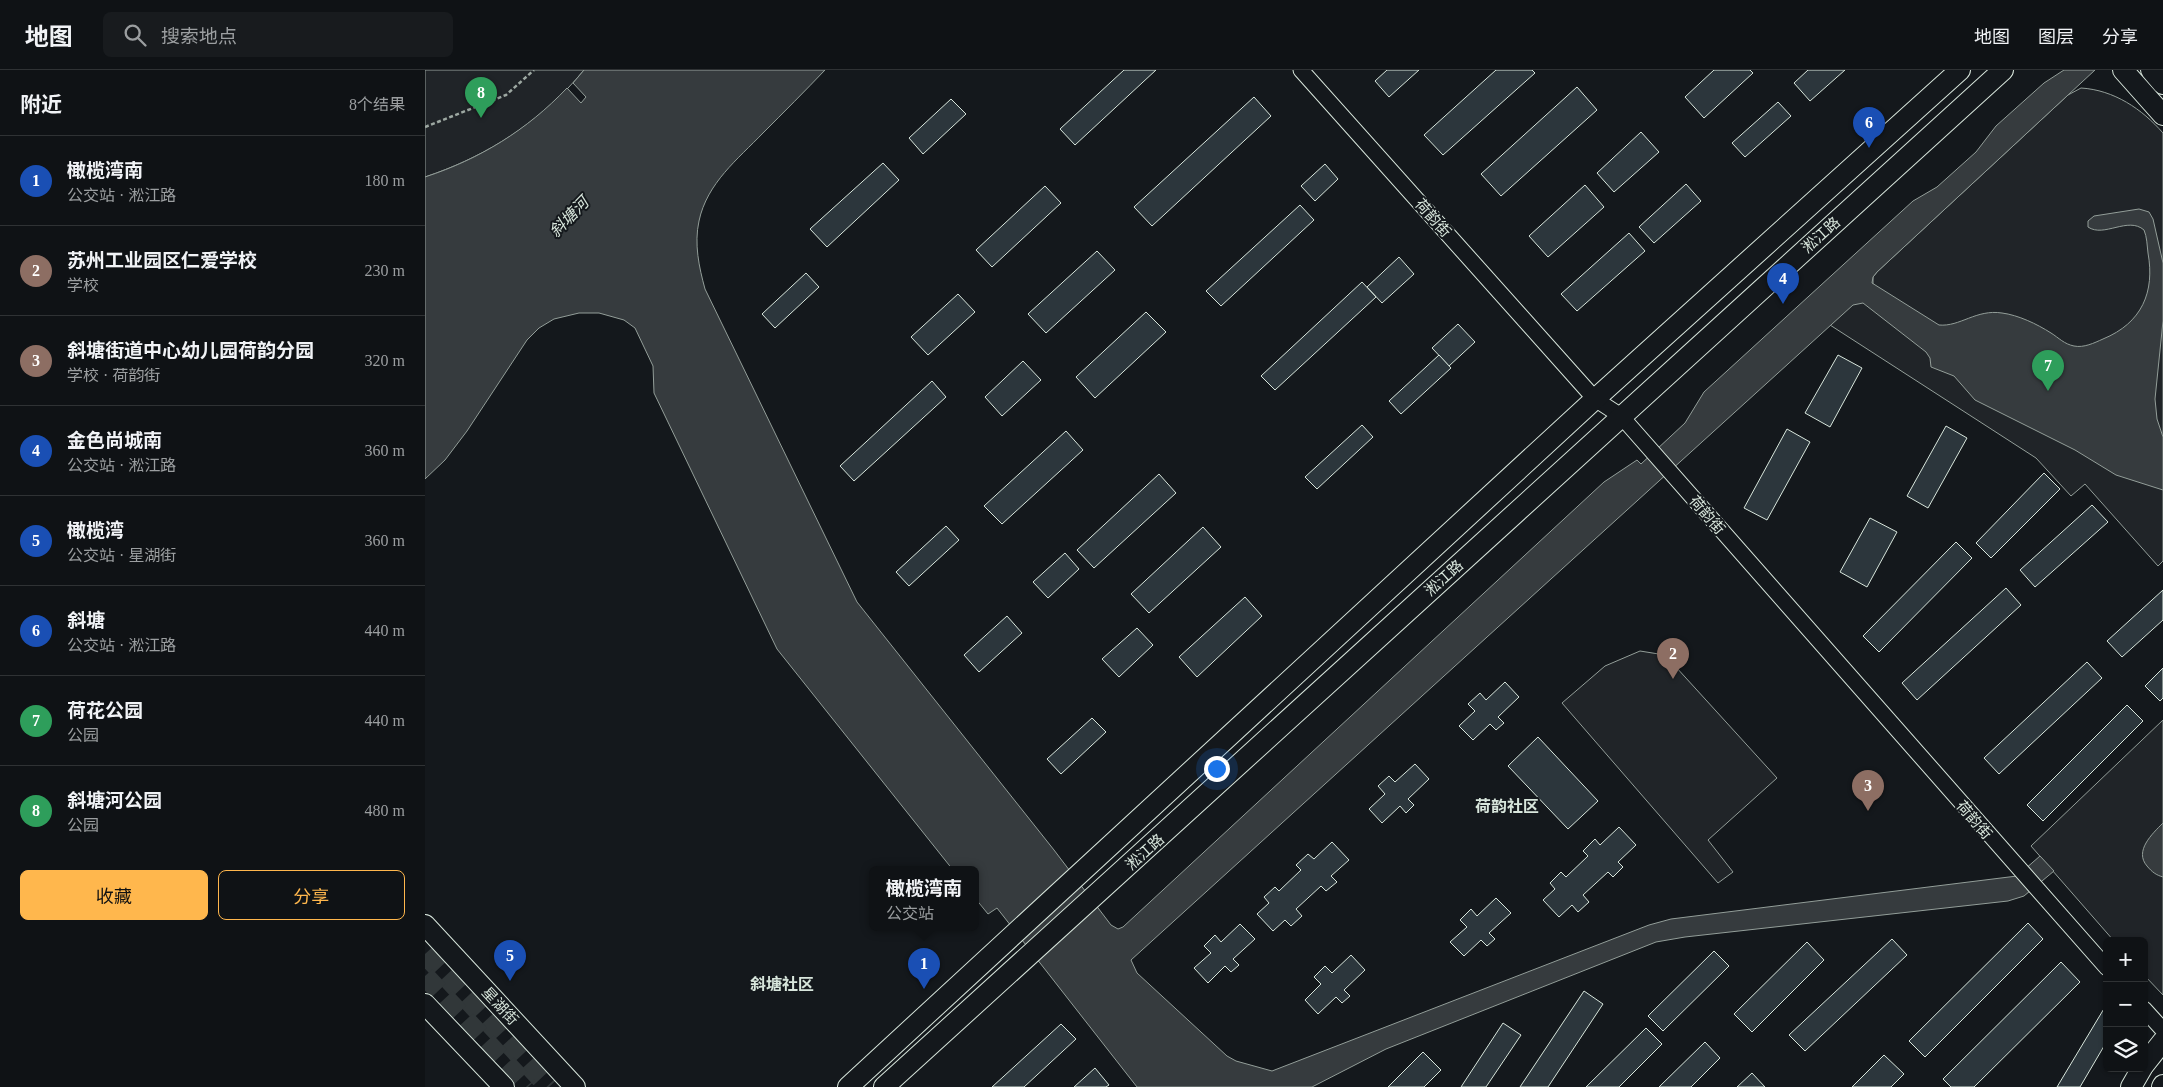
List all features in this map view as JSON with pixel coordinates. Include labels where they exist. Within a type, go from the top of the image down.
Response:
[{"type":"main road","name":"淞江路","points":[[849,1087],[1595,399],[1960,70]]},
{"type":"main road","name":"淞江路","points":[[884,1087],[2003,70]]},
{"type":"main road","points":[[2123,70],[2163,115]]},
{"type":"main road","points":[[2151,70],[2163,84]]},
{"type":"main road","name":"星湖街","points":[[425,925],[575,1087]]},
{"type":"main road","points":[[425,1004],[504,1087]]},
{"type":"main road","points":[[2148,1060],[2163,1041]]},
{"type":"main road","points":[[2131,1087],[2140,1072]]},
{"type":"street","name":"荷韵街","points":[[1301,70],[1595,399],[1621,416],[2103,964]]},
{"type":"street","points":[[2148,1013],[2163,1030]]},
{"type":"path","points":[[425,127],[506,95],[534,70]]},
{"type":"shaded area","points":[[425,70],[584,70],[550,105],[512,135],[471,159],[425,177]]},
{"type":"shaded area","points":[[2081,88],[2105,92],[2127,102],[2146,116],[2163,133],[2163,561],[2158,566],[2085,484],[2071,496],[2036,458],[1830,325],[1873,285],[1873,277],[1877,272],[2068,95]]},
{"type":"shaded area","points":[[1640,651],[1665,655],[1777,778],[1708,840],[1733,872],[1718,883],[1562,703],[1605,666]]},
{"type":"shaded area","points":[[2163,720],[2163,995],[2148,979],[2148,937],[2111,937],[2031,846]]},
{"type":"water","name":"斜塘河","points":[[584,70],[825,70],[734,162],[716,183],[709,195],[699,221],[697,238],[699,264],[705,289],[857,602],[1054,850],[1111,925],[1118,929],[1123,927],[1604,482],[1637,460],[1641,464],[1685,423],[1704,392],[1913,201],[1937,187],[1976,152],[1996,126],[2044,83],[2064,70],[2095,70],[1877,272],[1873,277],[1872,283],[1939,325],[1947,325],[1984,313],[2002,313],[2034,323],[2070,345],[2085,346],[2116,332],[2136,315],[2143,305],[2147,293],[2150,267],[2144,230],[2138,226],[2131,225],[2094,230],[2088,227],[2088,221],[2094,216],[2139,209],[2149,212],[2153,219],[2163,263],[2163,321],[2155,399],[2157,419],[2163,437],[2163,490],[2116,475],[2075,450],[1975,400],[1954,376],[1931,367],[1930,358],[1926,352],[1863,303],[1853,305],[1131,960],[1137,973],[1227,1056],[1236,1061],[1272,1071],[1649,925],[1671,919],[2017,876],[2040,856],[2054,871],[2024,896],[2008,901],[1685,937],[1656,942],[1386,1049],[1312,1087],[1137,1087],[997,908],[988,914],[979,903],[979,866],[950,866],[777,649],[654,393],[653,366],[635,328],[624,320],[599,313],[579,313],[554,319],[539,328],[527,340],[467,431],[445,460],[425,479],[425,177],[465,161],[502,142],[536,117],[567,88],[581,103],[586,97],[573,83]]},
{"type":"water","points":[[2163,823],[2163,877],[2152,872],[2142,854],[2146,843]]},
{"type":"building","points":[[1124,70],[1156,70],[1075,145],[1060,129]]},
{"type":"building","points":[[1387,70],[1419,70],[1389,97],[1375,81]]},
{"type":"building","points":[[1496,70],[1532,70],[1535,73],[1443,155],[1424,135]]},
{"type":"building","points":[[1714,70],[1750,70],[1753,73],[1704,118],[1685,97]]},
{"type":"building","points":[[1808,70],[1845,70],[1810,101],[1794,83]]},
{"type":"building","points":[[1577,87],[1597,110],[1501,196],[1481,174]]},
{"type":"building","points":[[1254,97],[1271,116],[1152,226],[1134,207]]},
{"type":"building","points":[[951,99],[966,114],[923,154],[909,138]]},
{"type":"building","points":[[1778,102],[1791,116],[1745,157],[1732,143]]},
{"type":"building","points":[[1641,132],[1659,152],[1614,192],[1597,173]]},
{"type":"building","points":[[883,163],[899,180],[827,247],[810,229]]},
{"type":"building","points":[[1325,164],[1338,179],[1315,201],[1301,186]]},
{"type":"building","points":[[1686,184],[1701,201],[1654,243],[1639,227]]},
{"type":"building","points":[[1585,185],[1604,207],[1548,257],[1529,236]]},
{"type":"building","points":[[1045,186],[1061,203],[992,267],[976,250]]},
{"type":"building","points":[[1300,205],[1314,220],[1221,306],[1206,291]]},
{"type":"building","points":[[1629,233],[1645,251],[1577,311],[1561,294]]},
{"type":"building","points":[[1097,251],[1115,270],[1046,333],[1028,314]]},
{"type":"building","points":[[1399,257],[1414,274],[1382,303],[1367,287]]},
{"type":"building","points":[[806,273],[819,287],[775,328],[762,314]]},
{"type":"building","points":[[1362,282],[1376,297],[1275,390],[1261,376]]},
{"type":"building","points":[[958,294],[975,312],[928,355],[911,337]]},
{"type":"building","points":[[1146,312],[1166,332],[1095,398],[1076,377]]},
{"type":"building","points":[[1458,324],[1475,342],[1449,366],[1432,348]]},
{"type":"building","points":[[1439,355],[1451,368],[1401,414],[1389,401]]},
{"type":"building","points":[[1838,355],[1862,368],[1830,427],[1805,413]]},
{"type":"building","points":[[1023,361],[1041,380],[1002,416],[985,397]]},
{"type":"building","points":[[932,381],[946,397],[854,481],[840,466]]},
{"type":"building","points":[[1362,425],[1373,437],[1317,489],[1305,477]]},
{"type":"building","points":[[1946,426],[1967,438],[1928,508],[1907,496]]},
{"type":"building","points":[[1787,429],[1810,442],[1767,520],[1744,508]]},
{"type":"building","points":[[1066,431],[1083,450],[1002,524],[984,506]]},
{"type":"building","points":[[2044,473],[2060,489],[1991,558],[1976,543]]},
{"type":"building","points":[[1159,474],[1176,493],[1094,568],[1077,550]]},
{"type":"building","points":[[2092,505],[2108,522],[2035,587],[2020,570]]},
{"type":"building","points":[[1870,518],[1897,532],[1867,587],[1840,572]]},
{"type":"building","points":[[946,526],[959,540],[909,586],[896,572]]},
{"type":"building","points":[[1203,527],[1221,547],[1149,613],[1131,594]]},
{"type":"building","points":[[1956,542],[1972,558],[1879,652],[1863,636]]},
{"type":"building","points":[[1065,553],[1079,569],[1048,598],[1033,582]]},
{"type":"building","points":[[2006,588],[2021,605],[1917,700],[1902,683]]},
{"type":"building","points":[[2163,590],[2163,620],[2122,657],[2107,641]]},
{"type":"building","points":[[1245,597],[1262,616],[1197,677],[1179,657]]},
{"type":"building","points":[[1007,616],[1022,633],[979,672],[964,655]]},
{"type":"building","points":[[1137,628],[1153,645],[1119,677],[1102,659]]},
{"type":"building","points":[[2087,662],[2102,678],[1999,774],[1984,758]]},
{"type":"building","points":[[2163,668],[2163,698],[2160,701],[2145,686]]},
{"type":"building","points":[[1505,682],[1519,697],[1498,717],[1504,723],[1496,730],[1490,724],[1473,740],[1459,726],[1475,711],[1468,704],[1480,693],[1486,700]]},
{"type":"building","points":[[2127,705],[2143,721],[2043,821],[2027,805]]},
{"type":"building","points":[[1092,718],[1106,732],[1061,774],[1047,759]]},
{"type":"building","points":[[1538,737],[1598,801],[1568,829],[1508,766]]},
{"type":"building","points":[[1415,764],[1429,779],[1408,799],[1414,805],[1406,813],[1400,806],[1382,823],[1369,809],[1385,794],[1378,786],[1389,776],[1395,782]]},
{"type":"building","points":[[1619,827],[1636,845],[1618,862],[1623,867],[1613,877],[1608,872],[1583,895],[1589,902],[1578,912],[1572,905],[1559,917],[1543,900],[1555,889],[1550,883],[1561,872],[1566,877],[1588,856],[1583,851],[1595,839],[1600,845]]},
{"type":"building","points":[[1332,842],[1349,860],[1331,876],[1337,882],[1326,891],[1321,886],[1296,909],[1302,916],[1291,926],[1285,920],[1273,931],[1257,914],[1269,903],[1264,897],[1275,887],[1279,891],[1301,870],[1296,865],[1308,854],[1314,859]]},
{"type":"building","points":[[1496,898],[1511,913],[1489,933],[1495,939],[1487,946],[1481,940],[1464,956],[1450,942],[1467,927],[1460,920],[1471,909],[1477,916]]},
{"type":"building","points":[[2028,923],[2043,939],[1925,1057],[1909,1041]]},
{"type":"building","points":[[1240,924],[1255,939],[1233,959],[1239,965],[1231,972],[1225,966],[1208,983],[1194,968],[1211,953],[1204,946],[1215,935],[1221,942]]},
{"type":"building","points":[[1892,939],[1907,955],[1805,1051],[1789,1035]]},
{"type":"building","points":[[1807,942],[1824,960],[1752,1032],[1734,1014]]},
{"type":"building","points":[[1714,951],[1729,966],[1663,1031],[1648,1016]]},
{"type":"building","points":[[1351,955],[1365,970],[1344,990],[1350,996],[1342,1003],[1336,997],[1318,1014],[1305,1000],[1321,984],[1314,977],[1325,966],[1332,973]]},
{"type":"building","points":[[2061,962],[2080,982],[1974,1087],[1951,1087],[1943,1079]]},
{"type":"building","points":[[1584,991],[1603,1004],[1548,1087],[1520,1087]]},
{"type":"building","points":[[2103,1010],[2103,1048],[2080,1087],[2057,1087]]},
{"type":"building","points":[[1503,1023],[1521,1035],[1486,1087],[1461,1087]]},
{"type":"building","points":[[1061,1024],[1076,1039],[1024,1087],[992,1087]]},
{"type":"building","points":[[1646,1028],[1662,1044],[1619,1087],[1586,1087]]},
{"type":"building","points":[[1705,1042],[1720,1058],[1691,1087],[1659,1087]]},
{"type":"building","points":[[1423,1052],[1441,1070],[1424,1087],[1388,1087]]},
{"type":"building","points":[[1884,1055],[1904,1074],[1891,1087],[1852,1087]]},
{"type":"building","points":[[1095,1068],[1109,1085],[1106,1087],[1074,1087]]},
{"type":"building","points":[[1752,1073],[1765,1087],[1737,1087]]},
{"type":"tunnel","points":[[425,954],[549,1087]]},
{"type":"tunnel","points":[[425,976],[528,1087]]},
{"type":"place","name":"斜塘河公园","points":[[481,118]]},
{"type":"place","name":"斜塘","points":[[1869,148]]},
{"type":"place","name":"金色尚城南","points":[[1783,304]]},
{"type":"place","name":"荷花公园","points":[[2048,391]]},
{"type":"place","name":"苏州工业园区仁爱学校","points":[[1673,679]]},
{"type":"place","name":"斜塘街道中心幼儿园荷韵分园","points":[[1868,811]]},
{"type":"place","name":"橄榄湾","points":[[510,981]]},
{"type":"place","name":"橄榄湾南","points":[[924,989]]},
{"type":"district","name":"荷韵社区","points":[[1507,806]]},
{"type":"district","name":"斜塘社区","points":[[782,984]]}]
